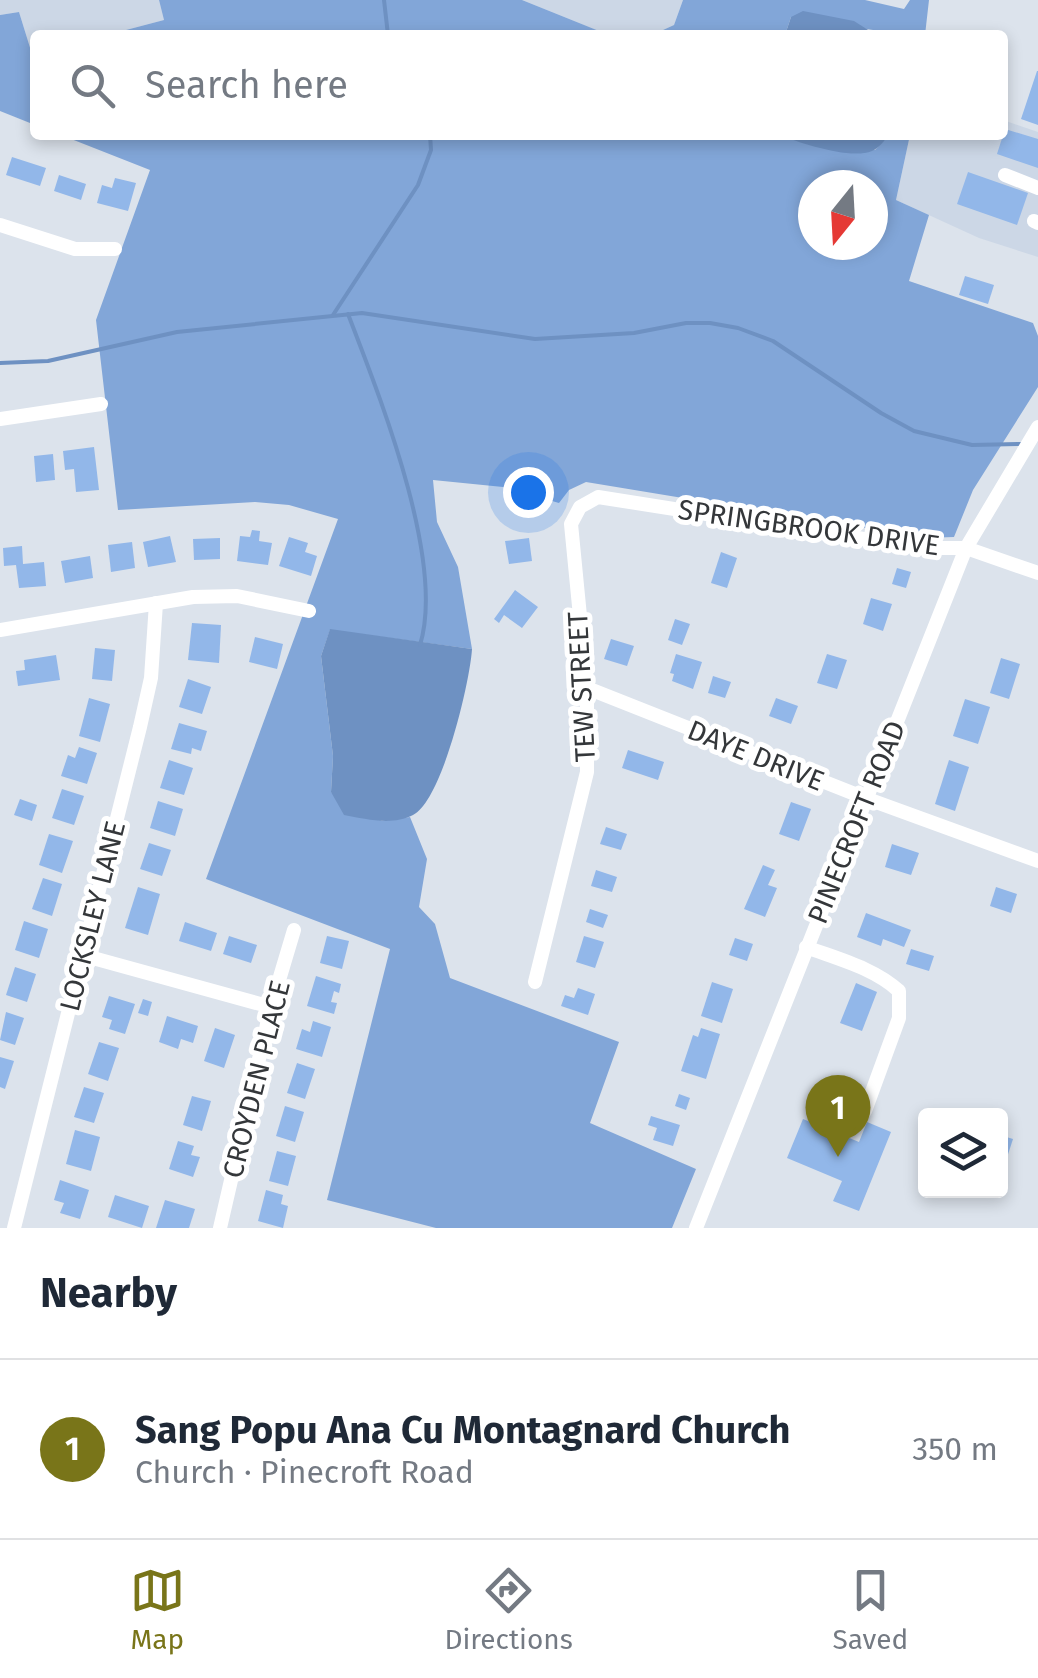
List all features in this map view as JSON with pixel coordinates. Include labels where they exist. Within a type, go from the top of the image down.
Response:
[{"type":"street","points":[[1005,175],[1038,188]]},
{"type":"street","points":[[0,225],[75,250],[115,249]]},
{"type":"street","points":[[0,419],[101,404]]},
{"type":"street","name":"PINECROFT ROAD","points":[[696,1228],[966,548],[1038,427]]},
{"type":"street","name":"SPRINGBROOK DRIVE","points":[[580,507],[598,496],[922,548],[966,548],[1038,573]]},
{"type":"street","name":"TEW STREET","points":[[535,982],[587,772],[587,688],[570,524],[580,507]]},
{"type":"street","points":[[0,630],[193,597],[238,596],[309,610]]},
{"type":"street","name":"LOCKSLEY LANE","points":[[14,1228],[144,711],[151,678],[156,602]]},
{"type":"street","name":"DAYE DRIVE","points":[[587,688],[865,798],[1038,861]]},
{"type":"street","name":"CROYDEN PLACE","points":[[220,1228],[271,1008],[294,930]]},
{"type":"street","points":[[806,947],[888,980],[899,991],[899,1018],[865,1111]]},
{"type":"street","points":[[82,956],[271,1008]]},
{"type":"shaded area","points":[[0,0],[159,0],[164,20],[126,30],[30,30],[30,48],[19,12],[0,15]]},
{"type":"shaded area","points":[[159,0],[522,0],[597,30],[126,30],[164,20]]},
{"type":"shaded area","points":[[522,0],[683,0],[674,25],[663,30],[597,30]]},
{"type":"shaded area","points":[[683,0],[865,0],[904,9],[910,0],[929,0],[926,30],[873,30],[791,17],[787,30],[663,30],[674,25]]},
{"type":"shaded area","points":[[803,11],[854,21],[868,30],[787,30],[791,17]]},
{"type":"shaded area","points":[[19,12],[30,48],[30,123],[0,111],[0,15]]},
{"type":"shaded area","points":[[1008,122],[1038,132],[1038,257],[979,238],[896,200],[909,140],[1008,140]]},
{"type":"shaded area","points":[[74,140],[797,140],[833,150],[875,150],[884,140],[909,140],[896,200],[929,215],[909,281],[1033,323],[1038,336],[1038,387],[973,490],[954,537],[925,538],[586,482],[569,490],[559,503],[503,487],[433,480],[437,522],[458,567],[472,649],[330,630],[321,656],[333,756],[331,792],[382,821],[410,817],[427,859],[419,907],[435,924],[450,978],[619,1042],[590,1123],[696,1169],[672,1228],[436,1228],[327,1200],[390,949],[206,879],[338,519],[289,505],[255,502],[118,510],[96,320],[150,170]]},
{"type":"shaded area","points":[[796,140],[884,140],[863,153],[826,149]]},
{"type":"shaded area","points":[[330,629],[472,649],[460,712],[444,765],[424,805],[413,815],[388,821],[344,815],[331,792],[333,756],[321,656]]},
{"type":"building","points":[[1038,71],[1038,125],[1021,119]]},
{"type":"building","points":[[1008,130],[1038,139],[1038,168],[997,154],[1001,140],[1008,140]]},
{"type":"building","points":[[12,157],[46,168],[40,186],[6,175]]},
{"type":"building","points":[[968,172],[1028,193],[1017,225],[957,204]]},
{"type":"building","points":[[59,175],[86,184],[81,200],[54,191]]},
{"type":"building","points":[[115,178],[136,183],[128,211],[97,203],[102,185],[112,188]]},
{"type":"building","points":[[965,276],[994,285],[988,304],[959,295]]},
{"type":"building","points":[[94,447],[99,490],[76,492],[74,469],[65,470],[63,451]]},
{"type":"building","points":[[53,454],[55,480],[36,482],[34,456]]},
{"type":"building","points":[[252,530],[260,531],[259,541],[272,543],[268,565],[237,561],[240,536],[250,537]]},
{"type":"building","points":[[170,536],[176,562],[148,567],[143,542]]},
{"type":"building","points":[[289,537],[308,543],[305,552],[317,556],[311,576],[279,566]]},
{"type":"building","points":[[220,538],[220,559],[194,560],[193,539]]},
{"type":"building","points":[[529,538],[532,561],[509,564],[505,541]]},
{"type":"building","points":[[132,542],[135,568],[111,572],[108,545]]},
{"type":"building","points":[[22,546],[23,564],[44,562],[46,586],[19,588],[16,565],[4,566],[3,548]]},
{"type":"building","points":[[721,552],[737,558],[727,588],[711,583]]},
{"type":"building","points":[[90,556],[93,578],[65,583],[61,561]]},
{"type":"building","points":[[897,568],[911,572],[906,588],[892,584]]},
{"type":"building","points":[[515,590],[538,607],[522,628],[504,615],[499,623],[494,619]]},
{"type":"building","points":[[871,598],[892,604],[883,631],[863,624]]},
{"type":"building","points":[[675,619],[690,624],[682,645],[668,640]]},
{"type":"building","points":[[192,623],[221,625],[219,663],[188,660]]},
{"type":"building","points":[[255,637],[283,644],[277,669],[249,662]]},
{"type":"building","points":[[611,639],[634,646],[627,666],[604,659]]},
{"type":"building","points":[[95,648],[115,650],[112,681],[92,679]]},
{"type":"building","points":[[676,654],[702,662],[693,689],[672,681],[674,674],[670,673]]},
{"type":"building","points":[[827,654],[847,660],[837,689],[817,683]]},
{"type":"building","points":[[56,655],[60,680],[18,686],[16,671],[25,670],[24,660]]},
{"type":"building","points":[[1001,658],[1020,664],[1009,699],[990,693]]},
{"type":"building","points":[[713,676],[731,682],[725,698],[708,693]]},
{"type":"building","points":[[188,679],[211,687],[202,714],[179,707]]},
{"type":"building","points":[[89,698],[110,704],[100,742],[79,736]]},
{"type":"building","points":[[776,698],[798,706],[791,724],[769,716]]},
{"type":"building","points":[[965,699],[990,707],[978,744],[953,736]]},
{"type":"building","points":[[179,723],[207,731],[201,751],[192,748],[191,754],[171,749]]},
{"type":"building","points":[[79,747],[97,753],[87,784],[61,776],[68,755],[75,758]]},
{"type":"building","points":[[628,750],[664,762],[658,780],[622,768]]},
{"type":"building","points":[[169,760],[193,768],[184,795],[160,788]]},
{"type":"building","points":[[949,760],[969,767],[955,811],[935,804]]},
{"type":"building","points":[[62,789],[84,796],[74,825],[52,818]]},
{"type":"building","points":[[20,799],[37,805],[32,821],[14,815]]},
{"type":"building","points":[[158,801],[183,809],[175,836],[150,828]]},
{"type":"building","points":[[791,802],[811,809],[799,841],[779,834]]},
{"type":"building","points":[[606,827],[627,834],[621,850],[600,844]]},
{"type":"building","points":[[49,834],[73,841],[62,873],[39,865]]},
{"type":"building","points":[[149,843],[171,850],[162,876],[140,869]]},
{"type":"building","points":[[892,844],[919,853],[911,875],[885,867]]},
{"type":"building","points":[[763,865],[775,870],[768,885],[777,888],[765,917],[744,909]]},
{"type":"building","points":[[596,870],[617,877],[612,892],[591,886]]},
{"type":"building","points":[[43,878],[62,884],[52,916],[32,909]]},
{"type":"building","points":[[138,887],[160,894],[148,935],[125,928]]},
{"type":"building","points":[[996,887],[1017,894],[1011,913],[990,906]]},
{"type":"building","points":[[590,909],[608,915],[603,928],[586,922]]},
{"type":"building","points":[[866,913],[911,930],[904,947],[883,939],[881,946],[857,937]]},
{"type":"building","points":[[24,921],[48,929],[39,958],[15,950]]},
{"type":"building","points":[[185,922],[217,933],[211,951],[179,941]]},
{"type":"building","points":[[229,936],[257,945],[251,963],[223,954]]},
{"type":"building","points":[[327,936],[349,941],[342,969],[320,963]]},
{"type":"building","points":[[584,936],[604,942],[595,968],[576,962]]},
{"type":"building","points":[[735,938],[753,944],[747,961],[729,955]]},
{"type":"building","points":[[911,949],[934,956],[929,971],[906,964]]},
{"type":"building","points":[[15,967],[36,974],[27,1002],[6,995]]},
{"type":"building","points":[[316,976],[341,984],[331,1002],[337,1003],[334,1014],[307,1006]]},
{"type":"building","points":[[712,982],[733,989],[722,1023],[701,1016]]},
{"type":"building","points":[[856,983],[877,992],[862,1031],[840,1023]]},
{"type":"building","points":[[578,988],[595,994],[588,1015],[561,1006],[565,995],[574,998]]},
{"type":"building","points":[[109,996],[135,1004],[125,1034],[109,1029],[112,1020],[102,1017]]},
{"type":"building","points":[[143,999],[152,1002],[148,1016],[138,1013]]},
{"type":"building","points":[[6,1012],[24,1018],[15,1045],[0,1040]]},
{"type":"building","points":[[167,1016],[198,1026],[193,1043],[181,1039],[178,1049],[159,1042]]},
{"type":"building","points":[[313,1021],[331,1027],[322,1057],[296,1049],[302,1029],[310,1032]]},
{"type":"building","points":[[215,1028],[235,1035],[224,1068],[204,1061]]},
{"type":"building","points":[[701,1028],[720,1034],[706,1079],[681,1071],[693,1035],[698,1037]]},
{"type":"building","points":[[99,1042],[119,1048],[108,1081],[88,1074]]},
{"type":"building","points":[[0,1057],[14,1061],[5,1089],[0,1087]]},
{"type":"building","points":[[297,1063],[315,1069],[305,1099],[287,1093]]},
{"type":"building","points":[[84,1087],[104,1093],[94,1123],[74,1117]]},
{"type":"building","points":[[679,1094],[690,1098],[686,1110],[675,1106]]},
{"type":"building","points":[[192,1096],[211,1101],[202,1131],[183,1125]]},
{"type":"building","points":[[285,1106],[304,1112],[295,1142],[276,1136]]},
{"type":"building","points":[[651,1116],[680,1125],[673,1146],[653,1140],[657,1128],[648,1125]]},
{"type":"building","points":[[803,1119],[859,1142],[867,1122],[891,1132],[859,1211],[833,1201],[842,1181],[787,1158]]},
{"type":"building","points":[[75,1130],[100,1137],[91,1171],[66,1164]]},
{"type":"building","points":[[178,1141],[194,1146],[191,1155],[200,1157],[193,1177],[169,1169]]},
{"type":"building","points":[[277,1151],[296,1156],[288,1186],[269,1181]]},
{"type":"building","points":[[60,1180],[89,1190],[80,1219],[60,1213],[64,1203],[54,1200]]},
{"type":"building","points":[[266,1190],[283,1195],[281,1204],[288,1206],[283,1228],[258,1221]]},
{"type":"building","points":[[115,1195],[149,1206],[142,1228],[108,1217]]},
{"type":"building","points":[[165,1200],[195,1209],[189,1228],[156,1228]]},
{"type":"waterway","points":[[384,0],[387,30]]},
{"type":"waterway","points":[[333,315],[418,185],[431,150],[430,140]]},
{"type":"waterway","points":[[0,363],[48,361],[177,332],[362,313],[535,339],[634,333],[686,323],[710,323],[773,341],[914,431],[972,445],[1021,444]]},
{"type":"waterway","points":[[348,314],[391,432],[417,525],[426,610],[420,645]]},
{"type":"place","name":"Sang Popu Ana Cu Montagnard Church","points":[[838,1157]]}]
